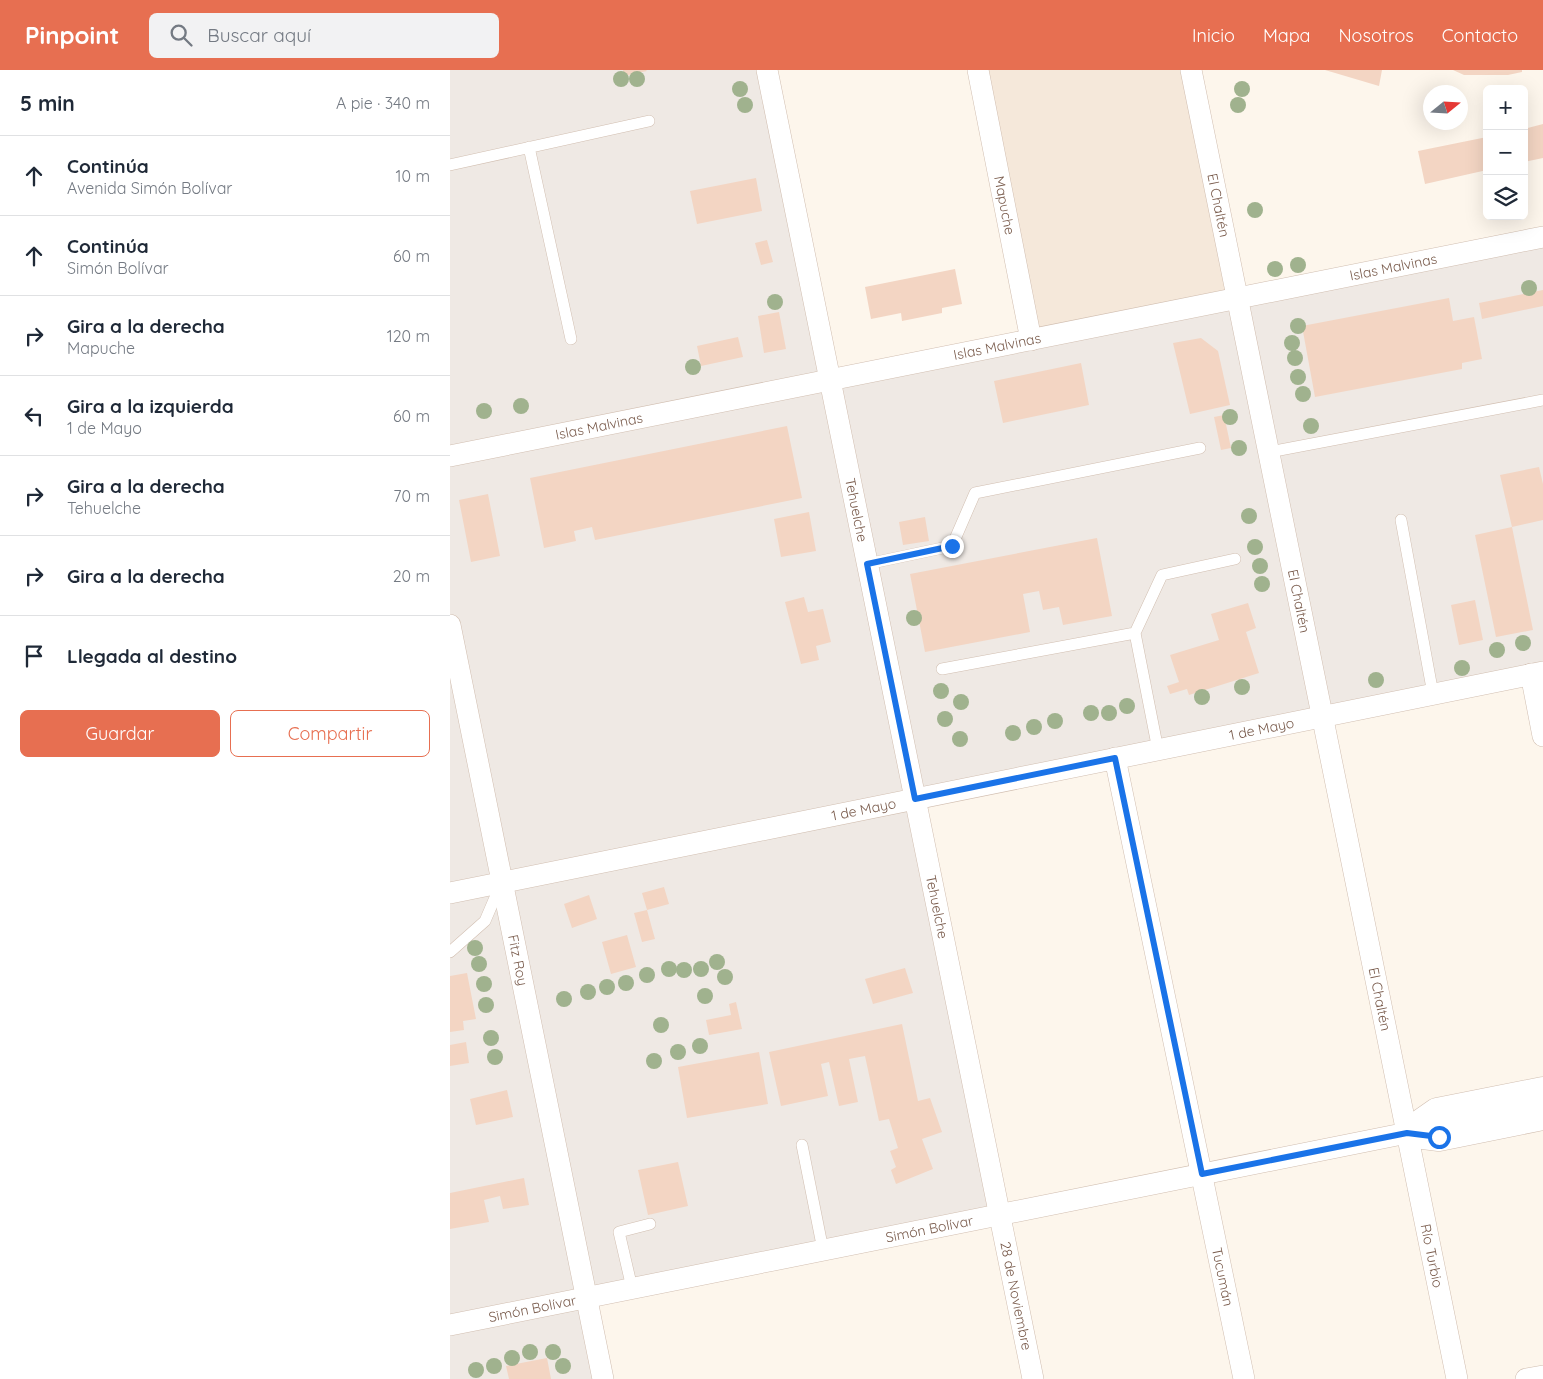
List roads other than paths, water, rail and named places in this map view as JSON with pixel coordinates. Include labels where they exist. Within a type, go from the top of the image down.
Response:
[{"type":"street","name":"Tehuelche","points":[[766,70],[1000,1214]]},
{"type":"street","name":"Mapuche","points":[[978,70],[1031,340]]},
{"type":"street","name":"El Chaltén","points":[[1191,70],[1407,1133]]},
{"type":"street","name":"Islas Malvinas","points":[[450,456],[1543,236]]},
{"type":"street","name":"Fitz Roy","points":[[450,625],[603,1379]]},
{"type":"street","name":"1 de Mayo","points":[[450,893],[1537,673]]},
{"type":"street","points":[[1537,673],[1543,736]]},
{"type":"street","points":[[1115,758],[1202,1174]]},
{"type":"street","points":[[1407,1133],[1437,1112],[1543,1091]]},
{"type":"street","points":[[1407,1133],[1439,1137],[1543,1116]]},
{"type":"street","name":"Simón Bolívar","points":[[450,1325],[1407,1133]]},
{"type":"street","name":"Río Turbio","points":[[1407,1133],[1457,1379]]},
{"type":"street","name":"Tucumán","points":[[1202,1174],[1244,1379]]},
{"type":"street","name":"28 de Noviembre","points":[[1000,1214],[1033,1379]]},
{"type":"street","points":[[1526,1379],[1543,1376]]},
{"type":"lane","points":[[450,165],[649,121]]},
{"type":"lane","points":[[529,148],[571,339]]},
{"type":"lane","points":[[1269,452],[1543,400]]},
{"type":"lane","points":[[867,564],[952,546],[975,493],[1200,448]]},
{"type":"lane","points":[[1401,520],[1433,694]]},
{"type":"lane","points":[[1158,750],[1135,633],[1162,575],[1234,559]]},
{"type":"lane","points":[[942,669],[1135,633]]},
{"type":"lane","points":[[450,952],[485,921],[502,882]]},
{"type":"lane","points":[[802,1145],[823,1250]]},
{"type":"lane","points":[[632,1288],[619,1232],[650,1224]]}]
